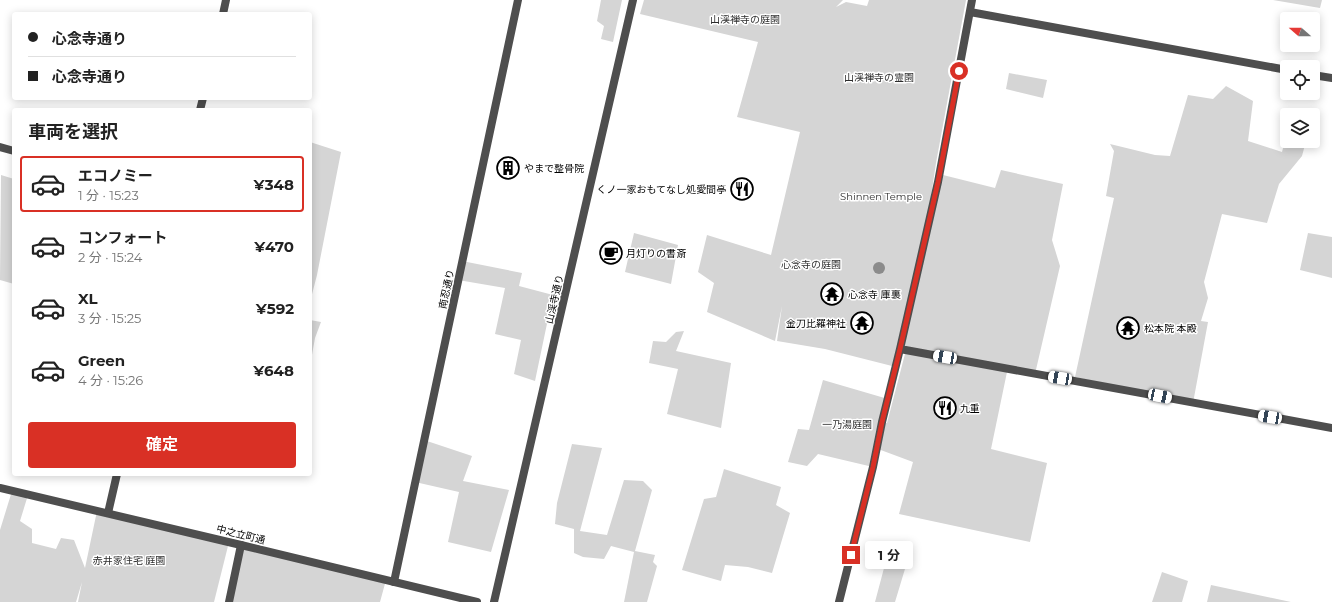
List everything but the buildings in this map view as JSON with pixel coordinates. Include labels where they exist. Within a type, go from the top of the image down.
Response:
[{"type":"street","points":[[223,12],[226,0]]},
{"type":"street","name":"南忍通り","points":[[394,582],[518,0]]},
{"type":"street","name":"山渓寺通り","points":[[494,602],[633,0]]},
{"type":"street","points":[[839,602],[873,467],[882,422],[938,182],[972,0]]},
{"type":"street","points":[[970,12],[1280,69]]},
{"type":"street","points":[[1320,76],[1332,78]]},
{"type":"street","points":[[0,147],[12,150]]},
{"type":"street","points":[[900,349],[1332,428]]},
{"type":"street","points":[[108,513],[117,476]]},
{"type":"street","name":"中之立町通","points":[[0,488],[477,602]]},
{"type":"street","points":[[229,602],[241,545]]},
{"type":"green space","points":[[601,0],[622,0],[613,42],[601,39],[604,26],[597,21]]},
{"type":"green space","points":[[644,0],[843,0],[836,7],[846,2],[867,6],[869,0],[966,0],[936,163],[924,243],[939,174],[995,188],[1001,170],[1063,184],[1052,240],[1060,266],[1035,374],[901,347],[896,367],[825,349],[777,341],[782,306],[775,341],[707,312],[714,283],[698,272],[707,235],[771,255],[800,132],[737,117],[758,42],[640,14]]},
{"type":"green space","points":[[1273,0],[1322,0],[1320,8]]},
{"type":"green space","points":[[1009,73],[1047,80],[1043,98],[1006,89]]},
{"type":"green space","points":[[1226,86],[1253,101],[1248,141],[1282,152],[1283,148],[1304,148],[1302,156],[1279,184],[1267,223],[1222,214],[1204,282],[1208,298],[1201,321],[1208,322],[1193,403],[1075,377],[1114,198],[1106,196],[1114,151],[1110,144],[1155,155],[1170,156],[1188,95],[1213,99]]},
{"type":"green space","points":[[312,143],[341,152],[312,294]]},
{"type":"green space","points":[[1,175],[12,178],[12,283],[0,280]]},
{"type":"green space","points":[[634,233],[678,245],[671,284],[625,272]]},
{"type":"green space","points":[[1308,233],[1332,237],[1332,278],[1300,270]]},
{"type":"green space","points":[[462,261],[522,273],[519,286],[553,295],[535,381],[514,374],[521,340],[495,334],[505,288],[458,280]]},
{"type":"green space","points":[[312,320],[321,322],[315,338],[312,355]]},
{"type":"green space","points":[[684,331],[676,351],[731,363],[721,428],[667,414],[678,369],[649,363],[653,341],[666,342],[676,332]]},
{"type":"green space","name":"一乃湯庭園","points":[[906,350],[1007,372],[991,449],[1047,463],[1030,542],[899,514],[913,462],[878,449],[873,467],[818,454],[807,466],[788,462],[798,429],[809,430],[823,380],[888,399],[883,422],[887,423]]},
{"type":"green space","points":[[424,440],[472,456],[463,481],[509,490],[491,552],[448,542],[459,492],[415,482]]},
{"type":"green space","points":[[572,444],[602,448],[580,531],[607,535],[624,480],[643,481],[652,490],[635,551],[655,555],[653,562],[657,566],[647,602],[624,602],[634,552],[611,546],[604,559],[583,557],[574,553],[574,529],[555,524],[557,503]]},
{"type":"green space","points":[[724,469],[781,487],[776,505],[790,513],[772,573],[748,567],[725,565],[721,581],[682,570],[704,499],[716,497]]},
{"type":"green space","name":"赤井家住宅 庭園","points":[[12,491],[28,495],[20,521],[32,529],[32,543],[56,549],[61,538],[74,540],[85,568],[97,511],[229,542],[214,602],[78,602],[82,582],[76,602],[0,602],[0,530]]},
{"type":"green space","points":[[241,545],[386,580],[380,602],[229,602]]},
{"type":"green space","points":[[888,553],[908,559],[895,602],[875,602]]},
{"type":"green space","points":[[1162,572],[1188,581],[1182,602],[1152,602]]},
{"type":"green space","points":[[1211,585],[1291,602],[1207,602]]},
{"type":"place","name":"やまで整骨院","points":[[508,168]]},
{"type":"place","name":"くノ一家おもてなし処愛間亭","points":[[742,189]]},
{"type":"place","name":"月灯りの書斎","points":[[611,253]]},
{"type":"place","name":"心念寺 庫裏","points":[[832,294]]},
{"type":"place","name":"金刀比羅神社","points":[[862,323]]},
{"type":"place","name":"松本院 本殿","points":[[1128,328]]},
{"type":"place","name":"九重","points":[[945,408]]},
{"type":"route","points":[[851,555],[873,467],[882,422],[938,182],[959,71]]},
{"type":"park label","name":"山渓禅寺の庭園","points":[[745,19]]},
{"type":"park label","name":"山渓禅寺の霊園","points":[[879,77]]},
{"type":"park label","name":"Shinnen Temple","points":[[881,196]]},
{"type":"park label","name":"心念寺の庭園","points":[[811,264]]}]
